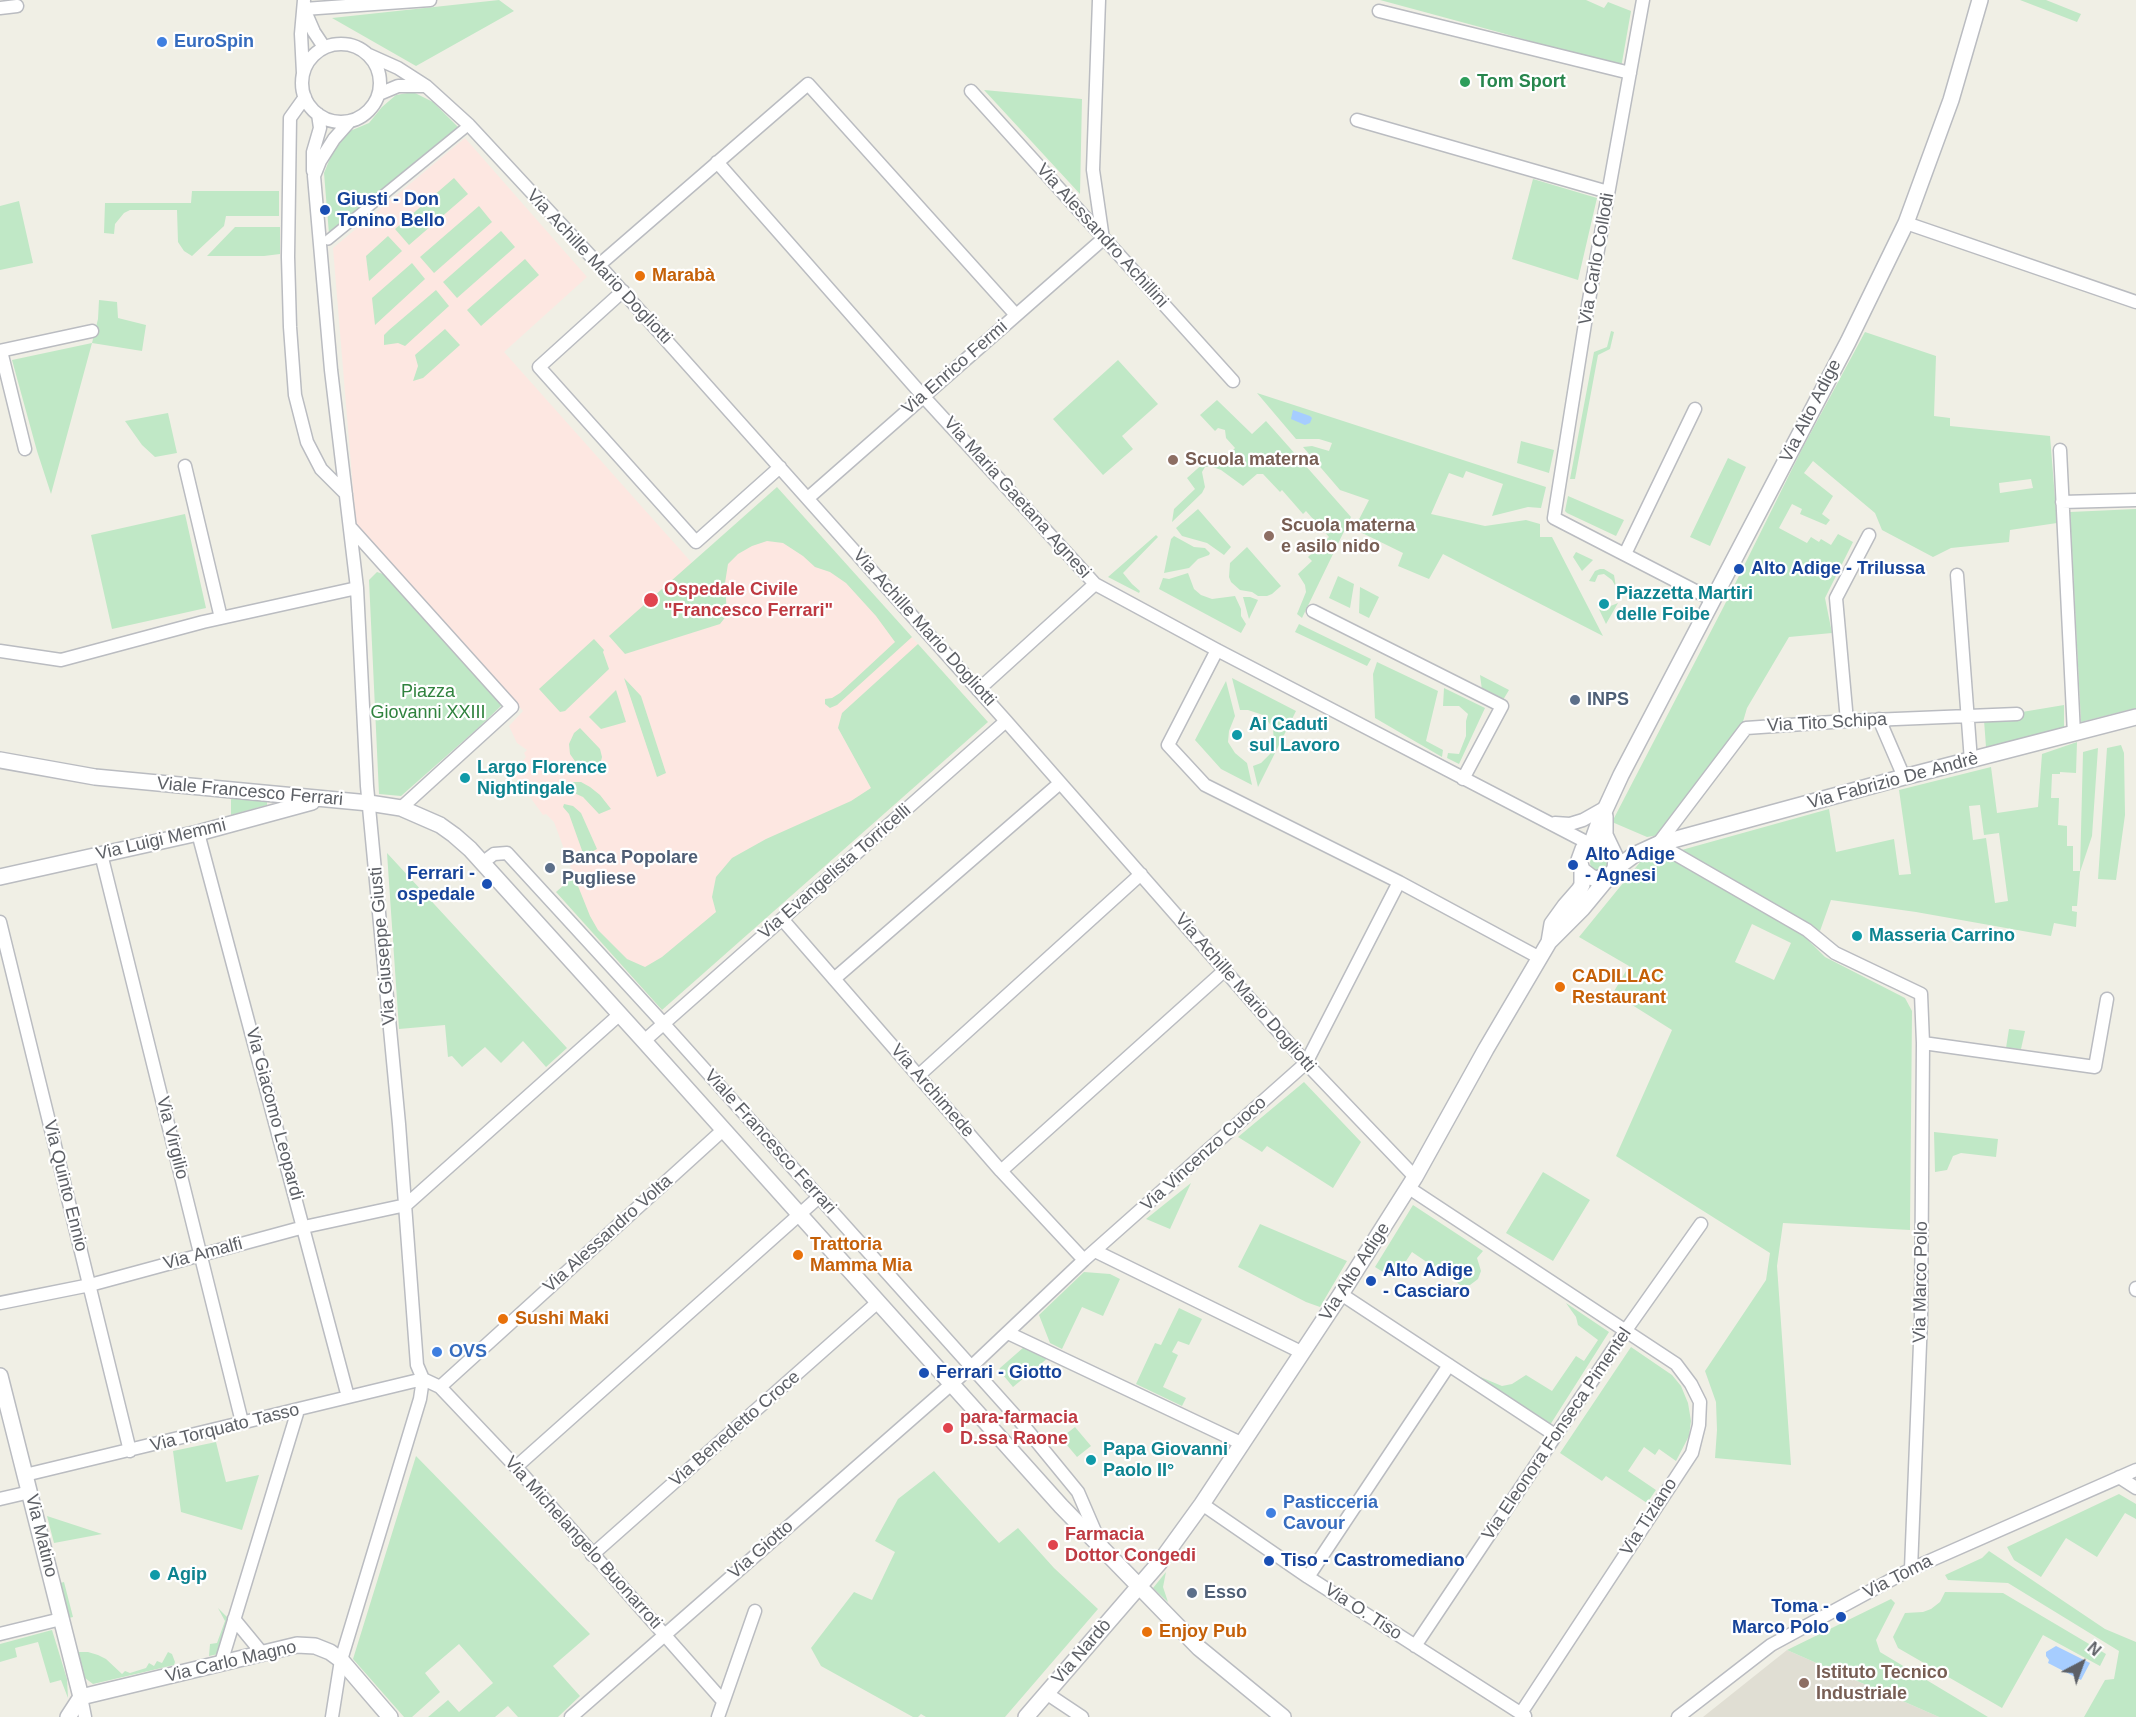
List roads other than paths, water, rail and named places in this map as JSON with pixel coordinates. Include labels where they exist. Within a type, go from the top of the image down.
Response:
[{"type":"street","points":[[304,5],[430,0]]},
{"type":"street","points":[[1099,0],[1093,170],[1103,238]]},
{"type":"street","name":"Via Carlo Collodi","points":[[1624,554],[1554,518],[1608,192],[1643,0]]},
{"type":"street","name":"Via Alto Adige","points":[[1549,942],[1552,924],[1582,885],[1580,854],[1591,843],[1606,807],[1667,684],[1848,342],[1906,223],[1951,100],[1980,0]]},
{"type":"street","points":[[304,5],[314,32],[324,47]]},
{"type":"street","points":[[303,74],[315,54],[324,47],[348,44],[360,48],[369,55],[377,67],[381,80],[379,94],[368,111],[350,121],[328,119],[318,114],[305,97],[303,85],[301,34],[304,5]]},
{"type":"street","points":[[0,8],[17,6]]},
{"type":"street","points":[[1379,11],[1630,73]]},
{"type":"street","name":"Via Achille Mario Dogliotti","points":[[369,55],[398,68],[426,86],[469,125],[599,265],[1006,721],[1412,1182],[1626,1330]]},
{"type":"street","points":[[599,265],[808,84],[1016,315]]},
{"type":"street","points":[[379,94],[398,86],[426,86]]},
{"type":"street","name":"Via Alessandro Achillini","points":[[971,91],[1233,381]]},
{"type":"street","points":[[305,97],[290,118],[288,257],[295,395],[307,442],[321,470],[346,494]]},
{"type":"street","name":"Via Giuseppe Giusti","points":[[318,114],[320,128],[313,153],[312,167],[324,241],[331,370],[357,588],[369,803],[406,1205],[417,1365],[423,1379]]},
{"type":"street","points":[[1358,120],[1608,192]]},
{"type":"street","points":[[314,176],[320,161],[334,139],[350,121]]},
{"type":"street","points":[[324,241],[469,125]]},
{"type":"street","name":"Via Maria Gaetana Agnesi","points":[[717,162],[923,396],[1095,584],[1464,779],[1591,843]]},
{"type":"street","points":[[1906,223],[2136,302]]},
{"type":"street","name":"Via Enrico Fermi","points":[[808,498],[1103,238]]},
{"type":"street","points":[[623,291],[539,367],[696,542],[780,467]]},
{"type":"street","points":[[25,449],[0,351],[92,331]]},
{"type":"street","points":[[1695,409],[1624,554],[1713,600]]},
{"type":"street","points":[[2060,450],[2074,734]]},
{"type":"street","points":[[185,465],[221,618]]},
{"type":"street","points":[[2062,502],[2136,500]]},
{"type":"street","points":[[350,527],[512,707],[401,808]]},
{"type":"street","points":[[1847,721],[1836,598],[1869,535]]},
{"type":"street","points":[[1957,575],[1971,761]]},
{"type":"street","points":[[978,690],[1095,584]]},
{"type":"street","points":[[0,651],[61,660],[221,618],[357,588]]},
{"type":"street","points":[[1313,612],[1502,706],[1464,779]]},
{"type":"street","points":[[1217,650],[1168,745],[1205,785],[1400,882],[1540,958]]},
{"type":"street","name":"Via Tito Schipa","points":[[1655,846],[1746,728],[1879,719],[2017,714]]},
{"type":"street","name":"Via Fabrizio De Andrè","points":[[1611,872],[1634,855],[1655,846],[1904,777],[2136,717]]},
{"type":"street","points":[[1879,719],[1904,777]]},
{"type":"street","name":"Via Evangelista Torricelli","points":[[644,1041],[1006,721]]},
{"type":"street","name":"Viale Francesco Ferrari","points":[[0,760],[95,777],[369,803],[401,808],[440,825],[470,849],[482,862],[1053,1497],[1199,1648],[1283,1717]]},
{"type":"street","points":[[834,979],[1060,783]]},
{"type":"street","name":"Via Luigi Memmi","points":[[0,877],[198,832],[320,799]]},
{"type":"street","points":[[1551,823],[1570,824],[1583,820],[1606,807]]},
{"type":"street","name":"Via Alto Adige","points":[[1139,1587],[1161,1562],[1202,1504],[1341,1294],[1412,1182],[1549,942],[1582,909],[1611,872],[1616,863],[1604,827],[1606,807]]},
{"type":"street","name":"Via Maria Gaetana Agnesi","points":[[1551,823],[1576,850],[1581,868]]},
{"type":"street","name":"Via Giacomo Leopardi","points":[[198,832],[348,1397]]},
{"type":"street","points":[[1591,843],[1604,843],[1612,849]]},
{"type":"street","name":"Via Fabrizio De Andrè","points":[[1612,849],[1655,846]]},
{"type":"street","name":"Via Marco Polo","points":[[1655,846],[1807,930],[1835,953],[1922,994],[1921,1319],[1911,1569]]},
{"type":"street","name":"Viale Francesco Ferrari","points":[[482,862],[494,854],[507,853],[663,1023],[972,1366],[1078,1492],[1101,1547]]},
{"type":"street","name":"Via Virgilio","points":[[101,854],[242,1422]]},
{"type":"street","points":[[1581,868],[1586,874],[1596,879],[1611,872]]},
{"type":"street","points":[[918,1076],[1141,874]]},
{"type":"street","name":"Via Vincenzo Cuoco","points":[[951,1383],[1008,1333],[1084,1260],[1306,1063],[1400,882]]},
{"type":"street","name":"Via Archimede","points":[[782,919],[1001,1171],[1084,1260]]},
{"type":"street","name":"Via Quinto Ennio","points":[[0,922],[130,1451]]},
{"type":"street","points":[[1001,1171],[1225,970]]},
{"type":"street","points":[[1923,1043],[2095,1067],[2107,999]]},
{"type":"street","points":[[406,1205],[620,1014]]},
{"type":"street","name":"Via Alessandro Volta","points":[[440,1387],[723,1130]]},
{"type":"street","points":[[516,1467],[819,1197]]},
{"type":"street","name":"Via Amalfi","points":[[0,1303],[90,1285],[304,1227],[406,1205]]},
{"type":"street","name":"Via Eleonora Fonseca Pimentel","points":[[1415,1646],[1626,1330],[1701,1224]]},
{"type":"street","points":[[1095,1251],[1303,1353]]},
{"type":"street","points":[[1341,1294],[1555,1435]]},
{"type":"street","name":"Via Benedetto Croce","points":[[592,1555],[878,1302]]},
{"type":"street","name":"Via Tiziano","points":[[1523,1715],[1692,1453],[1699,1425],[1700,1402],[1691,1384],[1676,1364],[1626,1330]]},
{"type":"street","points":[[1008,1333],[1243,1443]]},
{"type":"street","points":[[1308,1577],[1449,1365]]},
{"type":"street","name":"Via Matino","points":[[0,1376],[81,1697]]},
{"type":"street","points":[[333,1717],[341,1660],[420,1399],[423,1379],[440,1387]]},
{"type":"street","name":"Via Torquato Tasso","points":[[26,1475],[423,1379]]},
{"type":"street","name":"Via Giotto","points":[[571,1717],[951,1383]]},
{"type":"street","name":"Via Michelangelo Buonarroti","points":[[440,1387],[516,1467],[723,1701]]},
{"type":"street","points":[[221,1664],[298,1410]]},
{"type":"street","name":"Via Toma","points":[[1678,1717],[1771,1645],[1911,1569],[2136,1470]]},
{"type":"street","points":[[2119,1477],[2136,1488]]},
{"type":"street","points":[[0,1499],[30,1492]]},
{"type":"street","name":"Via O. Tiso","points":[[1202,1504],[1308,1577],[1523,1715]]},
{"type":"street","name":"Via Nardò","points":[[1026,1717],[1139,1587]]},
{"type":"street","points":[[718,1717],[755,1611]]},
{"type":"street","points":[[0,1634],[61,1619]]},
{"type":"street","points":[[234,1619],[262,1653]]},
{"type":"street","name":"Via Carlo Magno","points":[[81,1697],[297,1645],[315,1646],[330,1652],[341,1660],[390,1717]]},
{"type":"street","points":[[1046,1693],[1082,1717]]},
{"type":"street","points":[[68,1717],[81,1697]]},
{"type":"street","points":[[81,1697],[85,1717]]},
{"type":"water","points":[[1293,410],[1310,416],[1312,418],[1310,423],[1305,425],[1291,419]]},
{"type":"water","points":[[2056,1646],[2090,1663],[2081,1680],[2048,1663],[2046,1652]]},
{"type":"place","name":"EuroSpin","points":[[162,42]]},
{"type":"place","name":"Tom Sport","points":[[1465,82]]},
{"type":"place","name":"Giusti - Don Tonino Bello","points":[[325,210]]},
{"type":"place","name":"Marabà","points":[[640,276]]},
{"type":"place","name":"Scuola materna","points":[[1173,460]]},
{"type":"place","name":"Scuola materna e asilo nido","points":[[1269,536]]},
{"type":"place","name":"Alto Adige - Trilussa","points":[[1739,569]]},
{"type":"place","name":"Ospedale Civile \"Francesco Ferrari\"","points":[[651,600]]},
{"type":"place","name":"Piazzetta Martiri delle Foibe","points":[[1604,604]]},
{"type":"place","name":"INPS","points":[[1575,700]]},
{"type":"place","name":"Ai Caduti sul Lavoro","points":[[1237,735]]},
{"type":"place","name":"Largo Florence Nightingale","points":[[465,778]]},
{"type":"place","name":"Alto Adige - Agnesi","points":[[1573,865]]},
{"type":"place","name":"Banca Popolare Pugliese","points":[[550,868]]},
{"type":"place","name":"Ferrari - ospedale","points":[[487,884]]},
{"type":"place","name":"Masseria Carrino","points":[[1857,936]]},
{"type":"place","name":"CADILLAC Restaurant","points":[[1560,987]]},
{"type":"place","name":"Trattoria Mamma Mia","points":[[798,1255]]},
{"type":"place","name":"Alto Adige - Casciaro","points":[[1371,1281]]},
{"type":"place","name":"Sushi Maki","points":[[503,1319]]},
{"type":"place","name":"OVS","points":[[437,1352]]},
{"type":"place","name":"Ferrari - Giotto","points":[[924,1373]]},
{"type":"place","name":"para-farmacia D.ssa Raone","points":[[948,1428]]},
{"type":"place","name":"Papa Giovanni Paolo II°","points":[[1091,1460]]},
{"type":"place","name":"Pasticceria Cavour","points":[[1271,1513]]},
{"type":"place","name":"Farmacia Dottor Congedi","points":[[1053,1545]]},
{"type":"place","name":"Tiso - Castromediano","points":[[1269,1561]]},
{"type":"place","name":"Agip","points":[[155,1575]]},
{"type":"place","name":"Esso","points":[[1192,1593]]},
{"type":"place","name":"Toma - Marco Polo","points":[[1841,1617]]},
{"type":"place","name":"Enjoy Pub","points":[[1147,1632]]},
{"type":"place","name":"Istituto Tecnico Industriale","points":[[1804,1683]]},
{"type":"park label","name":"Piazza Giovanni XXIII","points":[[428,702]]}]
